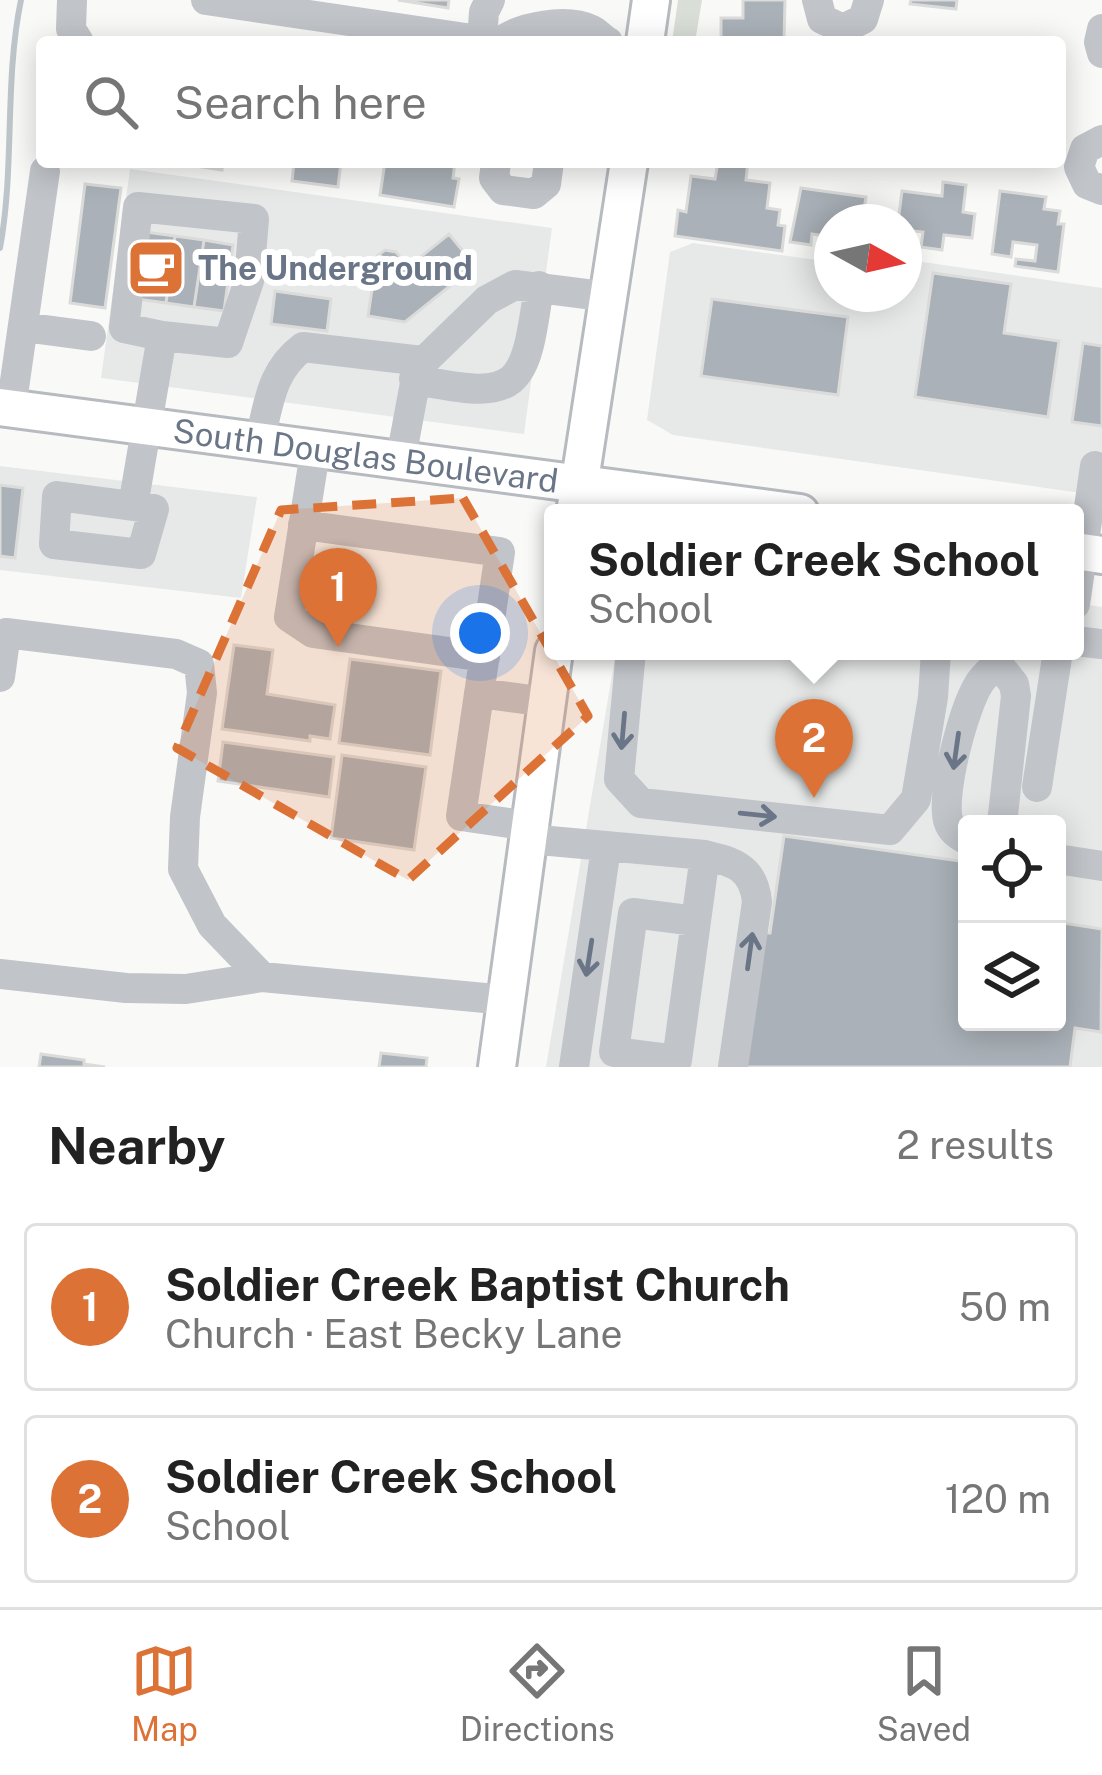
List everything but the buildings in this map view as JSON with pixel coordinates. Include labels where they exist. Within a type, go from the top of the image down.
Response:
[{"type":"main road","points":[[647,36],[651,0]]},
{"type":"main road","points":[[577,497],[627,168]]},
{"type":"main road","name":"South Douglas Boulevard","points":[[5,408],[401,458],[577,497],[675,504]]},
{"type":"main road","points":[[497,1067],[553,660]]},
{"type":"street","points":[[72,0],[71,29],[75,36]]},
{"type":"street","points":[[206,0],[248,3],[280,27],[348,10],[464,36]]},
{"type":"street","points":[[482,36],[490,0]]},
{"type":"street","points":[[817,0],[822,19],[837,35],[862,21],[869,0]]},
{"type":"street","points":[[507,36],[560,26],[594,31],[599,36]]},
{"type":"street","points":[[1102,29],[1102,53]]},
{"type":"street","points":[[1102,140],[1070,161],[1085,182],[1102,190]]},
{"type":"street","points":[[495,168],[494,178],[503,190],[534,194],[546,184],[548,168]]},
{"type":"street","points":[[5,408],[45,171]]},
{"type":"street","points":[[138,207],[254,219],[249,281],[228,343],[162,336],[124,328],[138,207]]},
{"type":"street","points":[[401,458],[418,370],[505,288],[539,286],[610,297]]},
{"type":"street","points":[[260,439],[274,380],[284,362],[303,347],[418,370],[488,392],[523,368],[530,353],[539,286]]},
{"type":"street","points":[[22,327],[91,336]]},
{"type":"street","points":[[133,506],[162,336]]},
{"type":"street","points":[[316,446],[289,616],[314,633],[485,657]]},
{"type":"street","points":[[1086,553],[1094,466]]},
{"type":"street","points":[[303,526],[500,552],[461,816],[606,848],[634,846],[704,855],[748,872],[757,902],[734,1067]]},
{"type":"street","points":[[0,677],[6,633],[176,654],[199,664],[202,693],[183,869],[212,926],[262,977]]},
{"type":"street","points":[[630,660],[619,779],[641,802],[890,830],[916,799],[935,660]]},
{"type":"street","points":[[958,834],[947,817],[959,728],[980,682],[997,660]]},
{"type":"street","points":[[1000,660],[1016,692],[1003,815]]},
{"type":"street","points":[[1037,787],[1057,660]]},
{"type":"street","points":[[479,693],[548,702]]},
{"type":"street","points":[[574,1067],[606,848]]},
{"type":"street","points":[[696,921],[633,913],[614,1052],[677,1060],[696,921],[704,855]]},
{"type":"street","points":[[1066,860],[1102,866]]},
{"type":"street","points":[[0,974],[146,988],[186,988],[262,977],[506,1000]]},
{"type":"highlighted area","points":[[463,498],[588,716],[408,880],[177,748],[281,510]]},
{"type":"shaded area","points":[[678,0],[702,0],[696,36],[673,36]]},
{"type":"shaded area","points":[[130,169],[552,228],[524,434],[101,378]]},
{"type":"shaded area","points":[[693,243],[814,260],[814,312],[922,312],[922,262],[1102,288],[1102,496],[673,435],[647,420],[670,252]]},
{"type":"shaded area","points":[[0,466],[257,497],[241,598],[0,570]]},
{"type":"shaded area","points":[[1084,604],[1102,607],[1102,1067],[546,1067],[614,660],[1084,660]]},
{"type":"waterway","points":[[0,248],[21,0]]},
{"type":"place","name":"The Underground","points":[[156,268]]},
{"type":"place","name":"Soldier Creek Baptist Church","points":[[338,647]]},
{"type":"place","name":"Soldier Creek School","points":[[814,798]]}]
